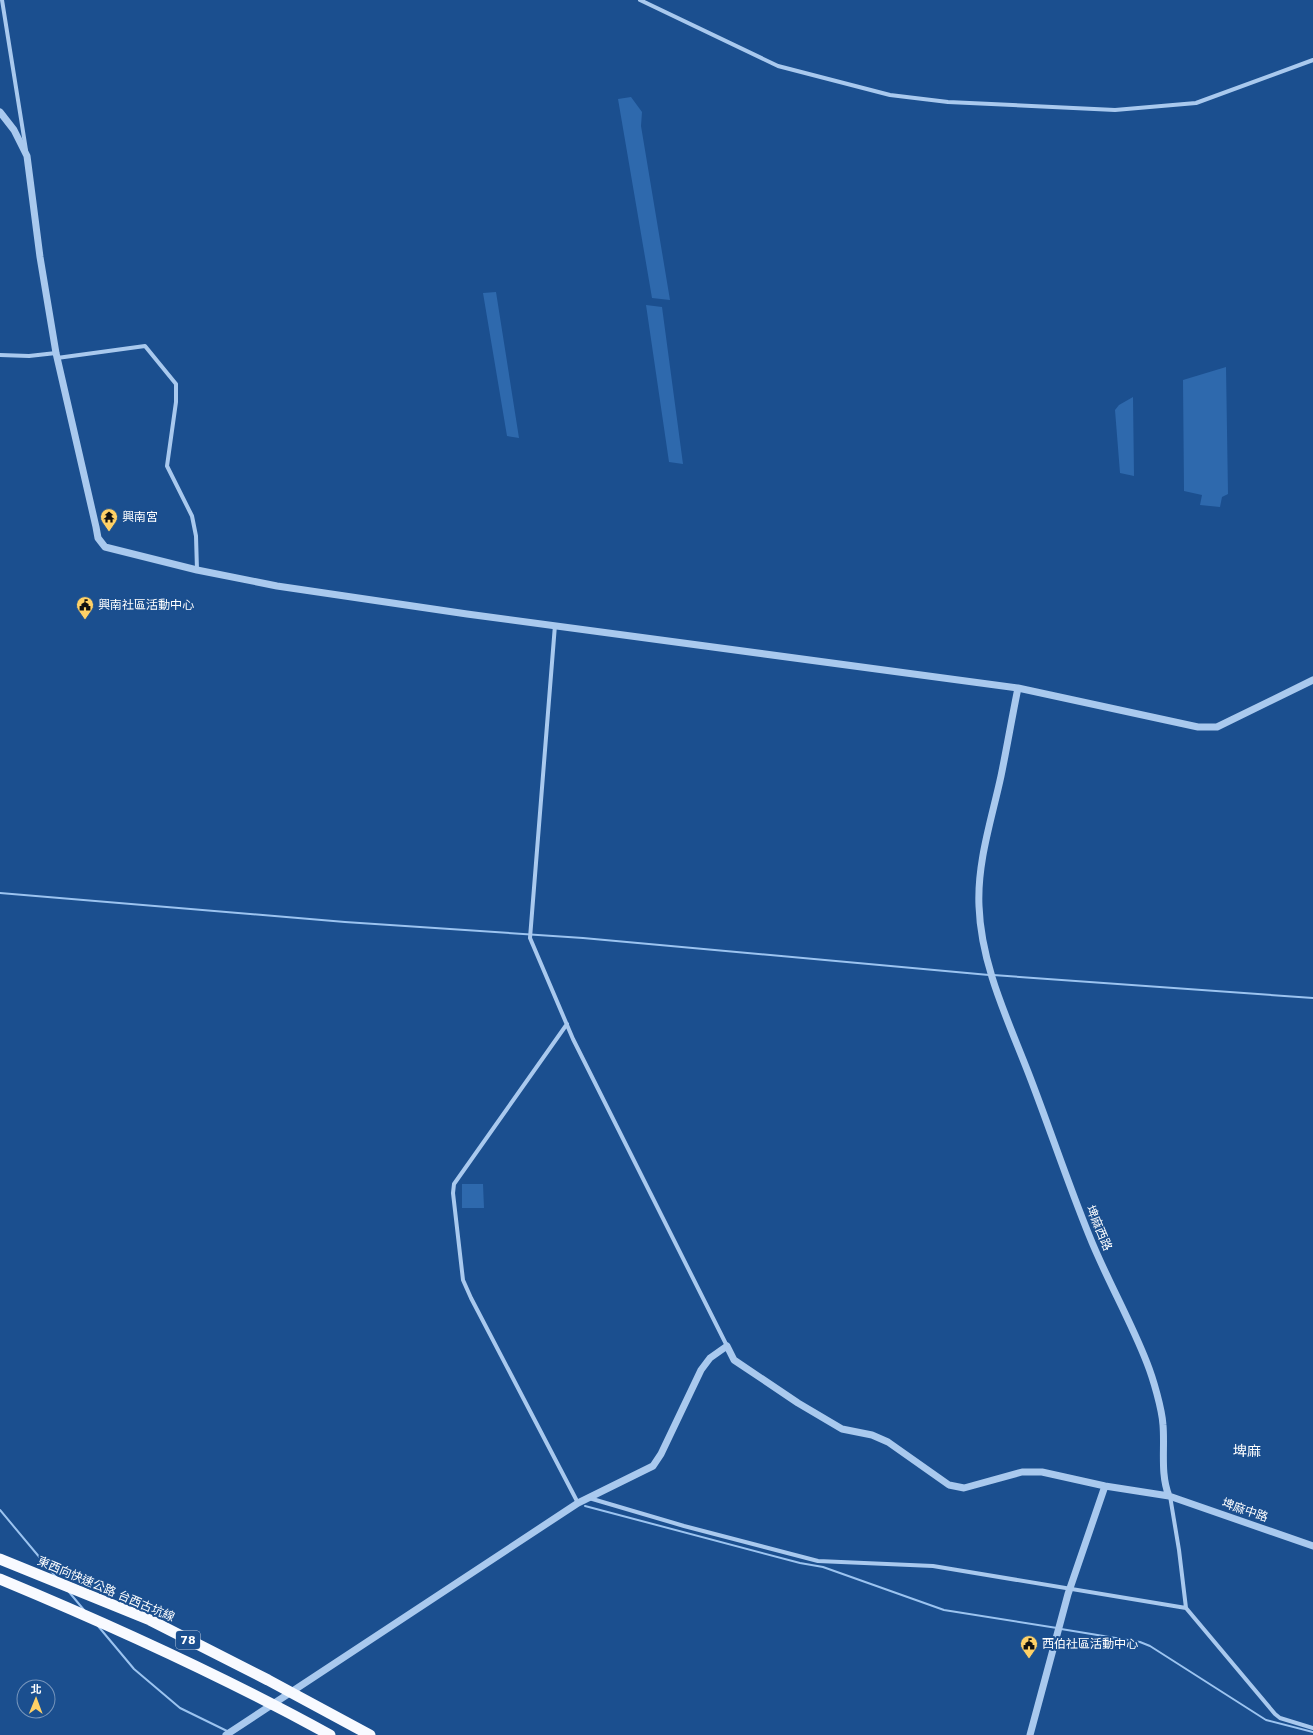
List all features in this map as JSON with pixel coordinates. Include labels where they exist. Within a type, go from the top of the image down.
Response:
[{"type":"highway","name":"東西向快速公路 台西古坑線","points":[[0,1559],[150,1620],[268,1680],[370,1735]]},
{"type":"highway","name":"78","points":[[0,1579],[142,1639],[264,1699],[330,1735]]},
{"type":"street","points":[[2,0],[27,156],[40,257],[56,355],[96,527],[101,543],[105,547],[197,570],[277,586],[1018,688],[1198,727],[1217,728],[1313,680]]},
{"type":"street","points":[[640,0],[778,66],[890,95],[948,102],[1115,110],[1183,105],[1196,103],[1313,60]]},
{"type":"street","points":[[0,112],[14,130],[27,156]]},
{"type":"street","points":[[0,355],[56,355],[145,346],[176,384],[176,402],[167,466],[192,516],[196,536],[197,570]]},
{"type":"street","points":[[229,1733],[578,1503],[653,1466],[664,1448],[701,1370],[710,1358],[727,1346],[573,1039],[530,938],[555,625]]},
{"type":"street","name":"埤麻西路","points":[[1018,688],[1001,775],[988,829],[980,879],[979,912],[982,943],[989,971],[1089,1237],[1128,1316],[1149,1366],[1163,1422],[1165,1485],[1170,1496]]},
{"type":"street","points":[[567,1024],[454,1184],[453,1193],[463,1280],[578,1503]]},
{"type":"street","name":"埤麻中路","points":[[727,1346],[734,1360],[798,1403],[842,1429],[872,1435],[888,1442],[949,1485],[964,1488],[1022,1472],[1042,1472],[1105,1486],[1170,1496],[1313,1546]]},
{"type":"street","points":[[1030,1735],[1070,1588],[1105,1486]]},
{"type":"street","points":[[1170,1496],[1179,1550],[1186,1608],[1274,1714],[1280,1718],[1313,1728]]},
{"type":"street","points":[[587,1498],[811,1560],[933,1566],[1186,1608]]},
{"type":"shaded area","points":[[631,97],[642,112],[641,126],[670,300],[652,298],[618,99]]},
{"type":"shaded area","points":[[496,292],[519,438],[507,436],[483,293]]},
{"type":"shaded area","points":[[646,305],[662,307],[683,464],[669,462]]},
{"type":"shaded area","points":[[1226,367],[1228,494],[1222,497],[1220,507],[1200,505],[1202,495],[1184,491],[1183,380]]},
{"type":"shaded area","points":[[1133,397],[1134,476],[1120,473],[1115,410],[1119,405]]},
{"type":"shaded area","points":[[462,1184],[483,1184],[484,1208],[462,1208]]},
{"type":"waterway","points":[[0,893],[345,922],[583,938],[989,975]]},
{"type":"waterway","points":[[993,975],[1313,998]]},
{"type":"waterway","points":[[585,1506],[800,1563],[823,1567],[944,1610],[1057,1628]]},
{"type":"waterway","points":[[0,1510],[56,1577]]},
{"type":"waterway","points":[[69,1592],[84,1610]]},
{"type":"waterway","points":[[98,1626],[134,1669],[180,1708],[227,1731]]},
{"type":"waterway","points":[[1061,1629],[1140,1642],[1150,1646],[1266,1720],[1313,1732]]},
{"type":"place","name":"興南宮","points":[[109,532]]},
{"type":"place","name":"興南社區活動中心","points":[[85,620]]},
{"type":"place","name":"西伯社區活動中心","points":[[1029,1659]]},
{"type":"district","name":"埤麻","points":[[1247,1451]]}]
